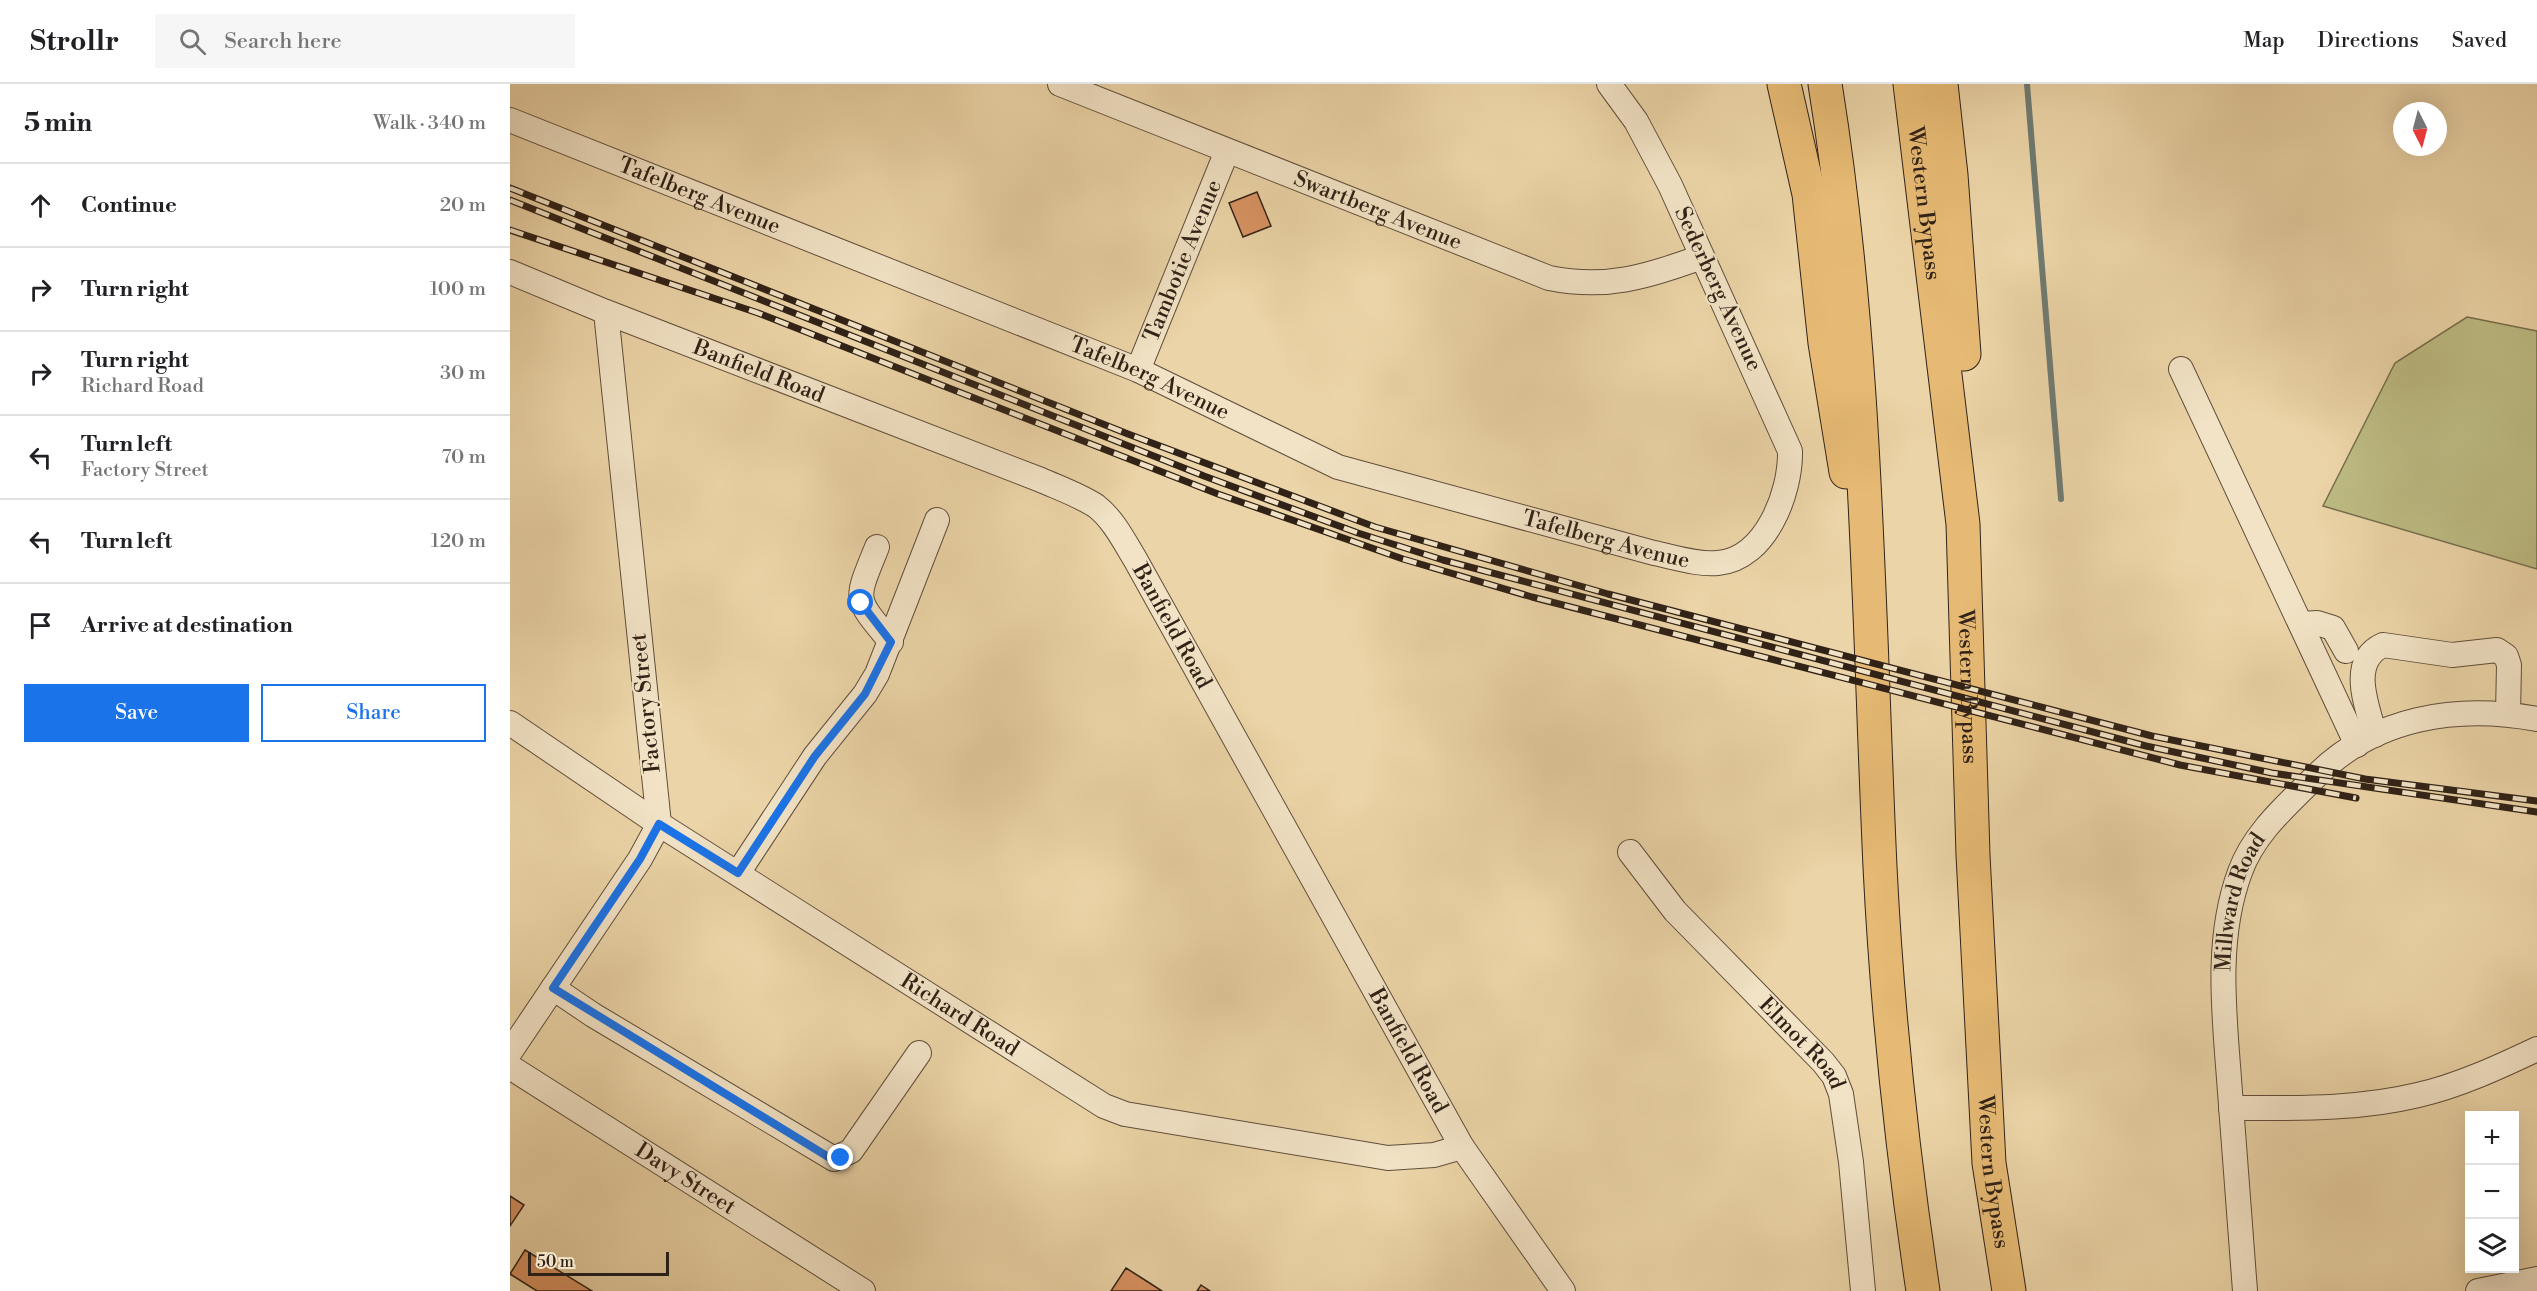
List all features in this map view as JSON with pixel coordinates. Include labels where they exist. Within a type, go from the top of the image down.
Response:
[{"type":"highway","points":[[1784,84],[1809,194],[1825,343],[1873,643]]},
{"type":"highway","points":[[1825,84],[1839,174],[1855,320],[1873,643],[1887,975],[1904,1162],[1923,1291]]},
{"type":"highway","name":"Western Bypass","points":[[1910,84],[1963,524],[1973,855],[1989,1163],[2009,1291]]},
{"type":"highway","points":[[1941,84],[1952,186],[1968,410],[1963,524]]},
{"type":"street","name":"Swartberg Avenue","points":[[1060,84],[1549,278],[1584,284],[1620,282],[1646,277],[1702,257]]},
{"type":"street","name":"Sederberg Avenue","points":[[1609,84],[1636,121],[1670,185],[1785,434],[1790,451],[1791,471],[1781,505]]},
{"type":"street","name":"Tafelberg Avenue","points":[[510,120],[1138,370],[1338,467],[1654,553],[1707,563],[1725,562],[1743,555],[1764,533],[1781,505]]},
{"type":"street","name":"Tambotie Avenue","points":[[1138,370],[1227,151]]},
{"type":"street","name":"Banfield Road","points":[[510,272],[606,312],[1041,480],[1075,495],[1096,507],[1106,516],[1135,559],[1462,1148],[1563,1291]]},
{"type":"street","name":"Factory Street","points":[[606,312],[659,824]]},
{"type":"street","points":[[2181,369],[2301,624],[2366,740]]},
{"type":"street","points":[[738,873],[815,756],[865,694],[891,642],[937,520]]},
{"type":"street","points":[[877,547],[860,590],[861,603],[891,642]]},
{"type":"street","points":[[2301,624],[2317,623],[2333,628],[2346,651]]},
{"type":"street","points":[[2366,740],[2363,674],[2366,659],[2374,649],[2383,645],[2452,655],[2497,650],[2506,656],[2509,665],[2508,714]]},
{"type":"street","name":"Millward Road","points":[[2244,1291],[2223,981],[2230,911],[2240,870],[2261,832],[2332,760],[2366,740],[2425,717],[2452,713],[2508,714],[2537,719]]},
{"type":"street","name":"Richard Road","points":[[510,723],[659,824],[1104,1106],[1116,1111],[1388,1158],[1426,1156],[1462,1148]]},
{"type":"street","points":[[510,1052],[640,859],[659,824]]},
{"type":"street","name":"Elmot Road","points":[[1630,852],[1675,911],[1834,1076],[1841,1094],[1851,1162],[1863,1288]]},
{"type":"street","points":[[553,988],[593,1015],[834,1159],[851,1151],[919,1053]]},
{"type":"street","points":[[2231,1108],[2315,1109],[2371,1104],[2420,1095],[2499,1067],[2537,1049]]},
{"type":"street","name":"Davy Street","points":[[510,1067],[863,1291]]},
{"type":"street","points":[[2478,1291],[2537,1280]]},
{"type":"shaded area","points":[[2467,317],[2537,331],[2537,569],[2323,506],[2395,363]]},
{"type":"building","points":[[1257,192],[1271,226],[1243,237],[1229,203]]},
{"type":"building","points":[[510,1196],[524,1205],[510,1226]]},
{"type":"building","points":[[525,1250],[592,1291],[537,1291],[510,1274]]},
{"type":"building","points":[[1126,1268],[1148,1282],[1162,1291],[1111,1291]]},
{"type":"building","points":[[1201,1285],[1210,1291],[1197,1291]]},
{"type":"waterway","points":[[2027,84],[2061,499]]},
{"type":"railway","points":[[510,188],[1128,434],[1375,527],[1608,594],[2152,736],[2365,779],[2537,801]]},
{"type":"railway","points":[[510,200],[1204,476],[1358,533],[1443,560],[2146,746],[2272,773],[2537,812]]},
{"type":"railway","points":[[510,230],[758,313],[1218,494],[1403,559],[1532,597],[2180,765],[2356,798]]},
{"type":"route","points":[[841,1158],[830,1158],[593,1015],[553,988],[640,859],[659,824],[738,873],[815,756],[865,694],[877,674],[891,642],[861,603]]}]
